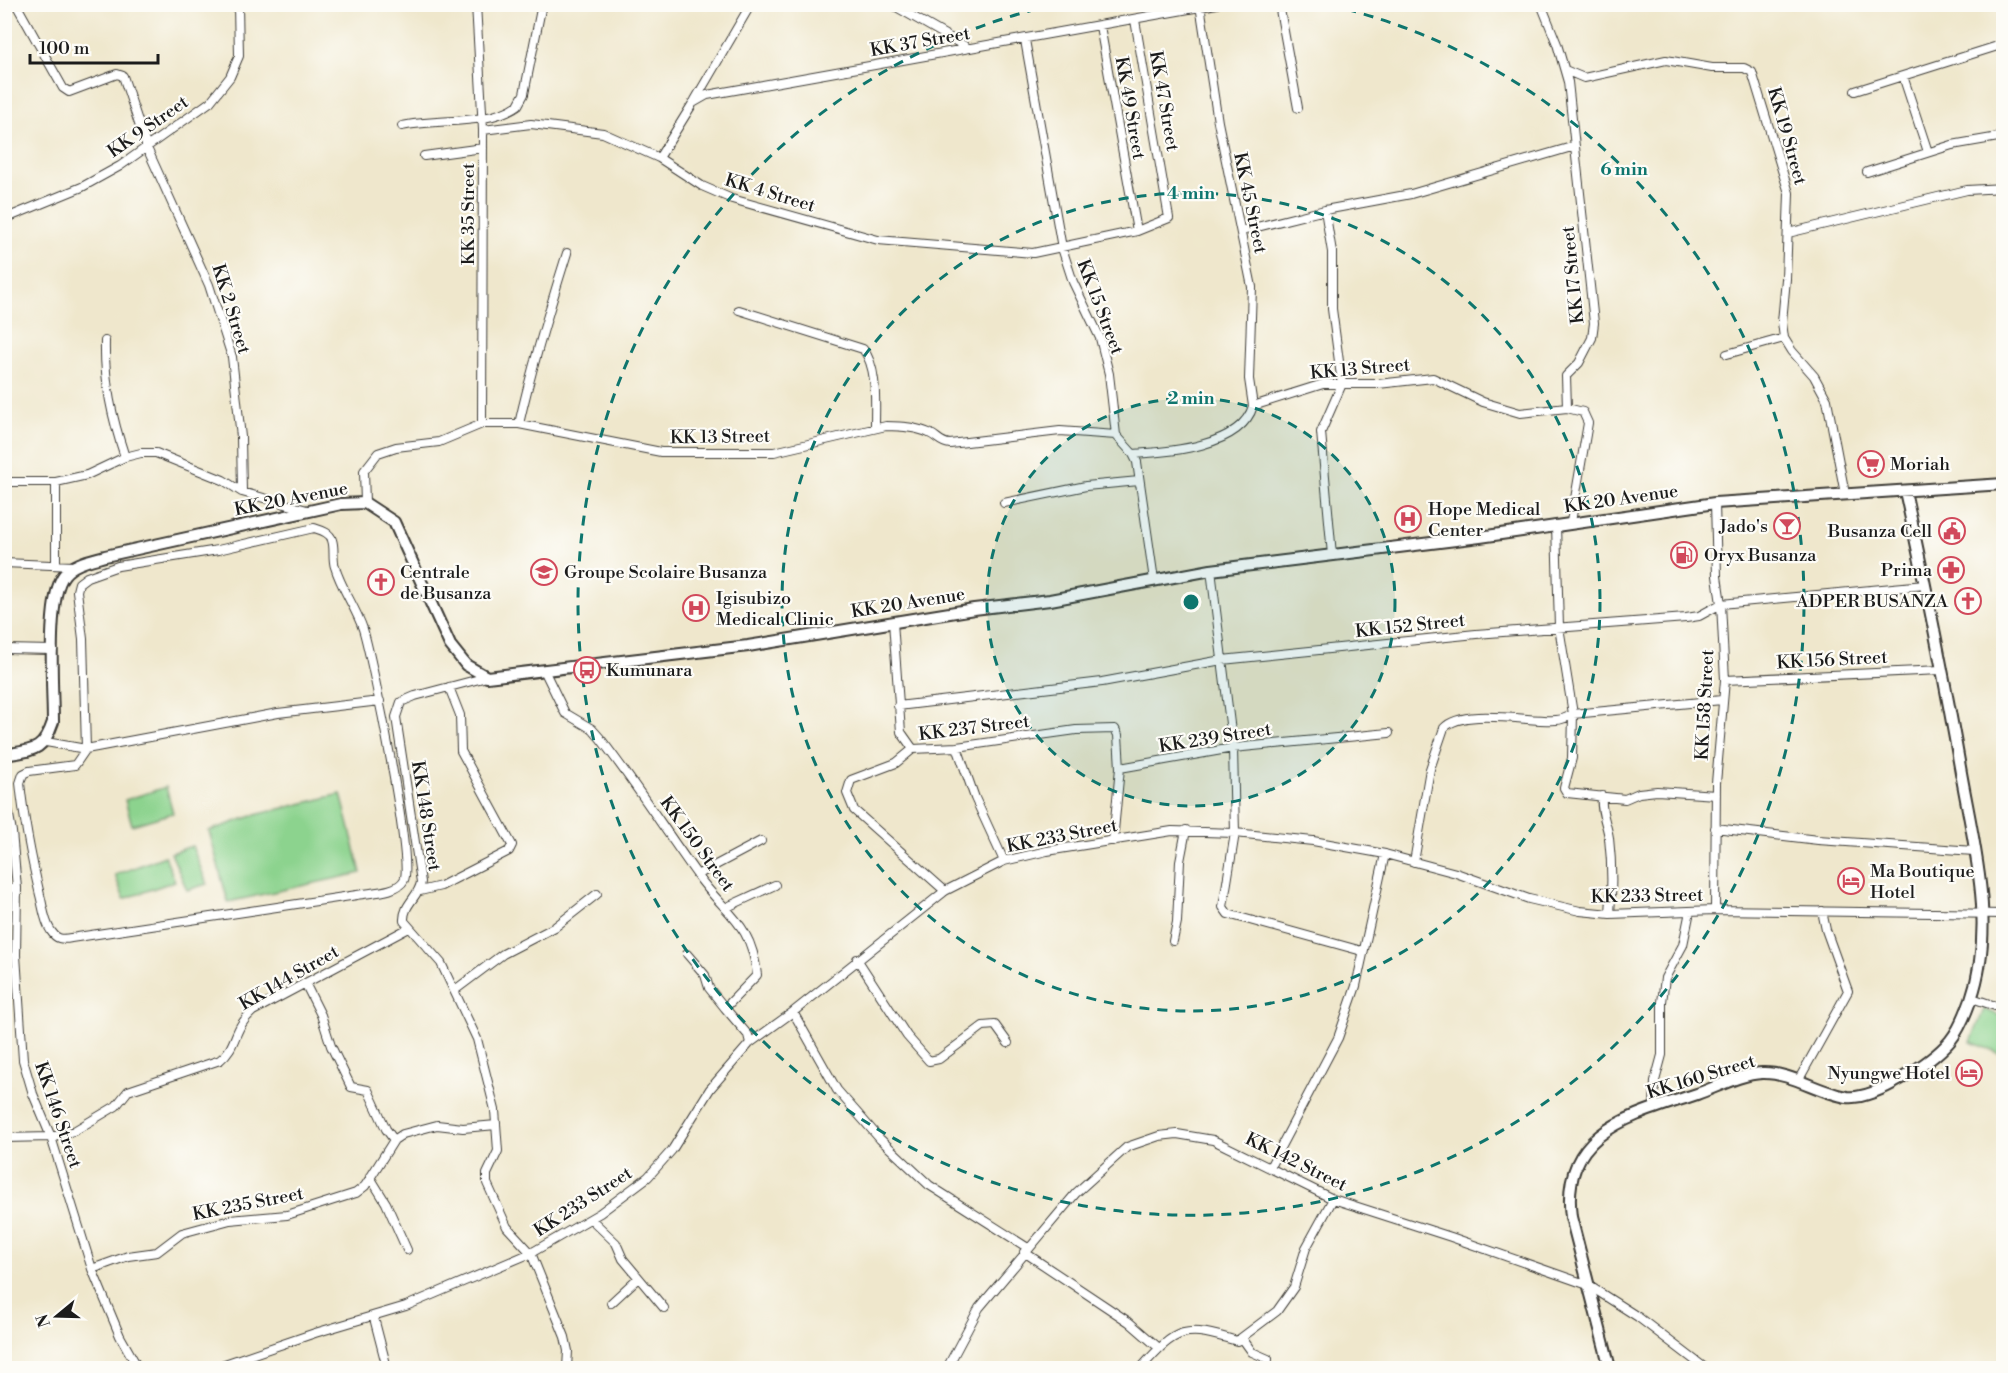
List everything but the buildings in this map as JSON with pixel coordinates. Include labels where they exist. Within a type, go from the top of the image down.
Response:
[{"type":"main road","name":"KK 20 Avenue","points":[[74,566],[105,556],[309,511],[365,503],[394,522],[450,645],[466,665],[487,677],[748,646],[893,622],[1050,600],[1211,570],[1716,503],[2004,484]]},
{"type":"main road","name":"KK 160 Street","points":[[1610,1368],[1571,1217],[1570,1178],[1581,1155],[1596,1139],[1621,1122],[1654,1108],[1763,1073],[1845,1096],[1857,1097],[1885,1089],[1950,1041],[1972,998],[1982,947],[1984,913],[1941,670],[1905,491]]},
{"type":"main road","points":[[4,755],[33,750],[46,742],[53,722],[53,610],[63,575],[74,566]]},
{"type":"street","name":"KK 2 Street","points":[[16,4],[63,88],[69,92],[117,74],[123,76],[147,148],[187,241],[197,255],[232,357],[241,437],[242,492]]},
{"type":"street","name":"KK 9 Street","points":[[7,218],[82,188],[147,148],[210,102],[230,77],[239,56],[238,4]]},
{"type":"street","name":"KK 35 Street","points":[[476,4],[483,119],[482,424]]},
{"type":"street","points":[[402,126],[423,121],[483,119],[514,108],[522,100],[542,4]]},
{"type":"street","points":[[659,158],[751,4]]},
{"type":"street","points":[[891,4],[969,48]]},
{"type":"street","name":"KK 37 Street","points":[[693,104],[714,93],[1025,40],[1217,4]]},
{"type":"street","points":[[1278,4],[1298,108]]},
{"type":"street","name":"KK 17 Street","points":[[1541,4],[1565,70],[1594,323],[1592,338],[1579,363],[1566,376],[1567,408]]},
{"type":"street","name":"KK 45 Street","points":[[1200,6],[1207,63],[1253,299],[1249,379],[1253,406]]},
{"type":"street","name":"KK 47 Street","points":[[1062,248],[1137,231],[1165,221],[1169,213],[1135,20]]},
{"type":"street","name":"KK 49 Street","points":[[1100,26],[1137,231]]},
{"type":"street","name":"KK 15 Street","points":[[1025,40],[1062,248],[1073,282],[1100,338],[1113,397],[1116,435]]},
{"type":"street","points":[[1855,91],[2004,44]]},
{"type":"street","name":"KK 19 Street","points":[[1565,70],[1584,78],[1666,60],[1712,68],[1751,70],[1789,193],[1782,322],[1784,338]]},
{"type":"street","points":[[1903,75],[1928,152]]},
{"type":"street","name":"KK 4 Street","points":[[483,130],[531,124],[603,133],[659,158],[702,186],[732,199],[860,236],[1017,253],[1062,248]]},
{"type":"street","points":[[1867,172],[1952,145],[2004,136]]},
{"type":"street","points":[[1240,231],[1325,210],[1411,194],[1575,146]]},
{"type":"street","points":[[424,156],[483,148]]},
{"type":"street","points":[[1788,233],[1967,190],[2004,188]]},
{"type":"street","points":[[4,208],[7,218]]},
{"type":"street","points":[[1325,210],[1332,252],[1332,309],[1342,384],[1321,432],[1332,555]]},
{"type":"street","points":[[519,424],[542,332],[567,253]]},
{"type":"street","points":[[739,310],[863,349],[867,356],[875,395],[875,426]]},
{"type":"street","points":[[1727,354],[1784,338],[1814,376],[1827,400],[1845,494]]},
{"type":"street","points":[[105,341],[104,369],[111,413],[124,457]]},
{"type":"street","name":"KK 13 Street","points":[[1253,406],[1311,387],[1378,384],[1433,378],[1483,402],[1520,413],[1567,408]]},
{"type":"street","points":[[1133,454],[1183,450],[1229,434],[1250,418],[1253,406]]},
{"type":"street","points":[[1567,408],[1583,412],[1588,423],[1571,522]]},
{"type":"street","name":"KK 13 Street","points":[[365,503],[364,471],[378,453],[396,447],[439,442],[482,424],[519,424],[661,452],[774,452],[875,426],[901,426],[929,433],[940,442],[950,444],[1060,431],[1116,435]]},
{"type":"street","points":[[1116,435],[1133,454],[1154,580]]},
{"type":"street","points":[[4,482],[56,482],[87,475],[124,457],[141,453],[156,453],[223,480],[242,492],[309,511]]},
{"type":"street","points":[[1004,503],[1086,486],[1139,481]]},
{"type":"street","points":[[56,482],[56,565]]},
{"type":"street","name":"KK 158 Street","points":[[1715,910],[1716,795],[1725,680],[1721,604],[1717,576],[1716,503]]},
{"type":"street","points":[[1556,525],[1559,627],[1574,714],[1572,758],[1564,790],[1567,793],[1625,799],[1639,793],[1657,791],[1716,795]]},
{"type":"street","points":[[314,528],[328,534],[332,539],[335,568],[364,631],[380,701],[387,727],[405,853],[407,873],[401,884],[357,894],[62,940],[50,930],[28,844],[20,783],[23,774],[30,771],[75,765],[86,749],[83,639],[77,591],[80,583],[87,577],[118,566],[218,550],[292,531],[314,528]]},
{"type":"street","points":[[4,563],[74,566]]},
{"type":"street","points":[[1211,570],[1233,748],[1235,832],[1223,902],[1225,911],[1362,951]]},
{"type":"street","name":"KK 152 Street","points":[[898,706],[1102,682],[1222,660],[1559,627],[1686,618],[1699,616],[1721,604],[1925,585]]},
{"type":"street","points":[[893,622],[898,706],[902,732],[913,749]]},
{"type":"street","points":[[4,649],[53,650]]},
{"type":"street","name":"KK 150 Street","points":[[544,670],[565,712],[592,729],[600,738],[697,875],[735,917],[750,942],[757,975],[725,1008]]},
{"type":"street","name":"KK 156 Street","points":[[1725,680],[1941,670]]},
{"type":"street","name":"KK 148 Street","points":[[409,928],[404,914],[420,891],[421,882],[396,717],[401,702],[487,677]]},
{"type":"street","points":[[420,891],[441,886],[509,851],[512,845],[461,751],[460,715],[449,687]]},
{"type":"street","points":[[1414,862],[1430,769],[1448,724],[1458,720],[1503,716],[1554,720],[1574,714],[1722,700]]},
{"type":"street","points":[[46,742],[86,749],[278,713],[380,701]]},
{"type":"street","name":"KK 237 Street","points":[[945,891],[854,810],[847,793],[851,780],[896,763],[913,749],[957,747],[1076,730],[1112,728],[1118,735],[1120,768]]},
{"type":"street","name":"KK 239 Street","points":[[1120,768],[1233,748],[1389,733]]},
{"type":"street","points":[[957,747],[975,798],[1005,861]]},
{"type":"street","points":[[1113,841],[1120,768]]},
{"type":"street","name":"KK 146 Street","points":[[4,787],[12,832],[17,888],[16,955],[23,1060],[33,1094],[51,1137],[92,1269],[120,1336],[138,1368]]},
{"type":"street","points":[[1602,796],[1601,811],[1608,831],[1611,854],[1610,914]]},
{"type":"street","points":[[1715,828],[1818,840],[1974,851]]},
{"type":"street","points":[[1173,941],[1177,922],[1180,861],[1186,830]]},
{"type":"street","name":"KK 233 Street","points":[[213,1368],[315,1333],[374,1318],[531,1253],[627,1196],[672,1150],[710,1089],[750,1043],[794,1012],[857,959],[945,891],[1005,861],[1047,851],[1186,830],[1235,832],[1313,841],[1385,854],[1529,899],[1580,911],[1610,914],[1715,910],[2004,914]]},
{"type":"street","points":[[697,875],[761,841]]},
{"type":"street","points":[[1270,1167],[1338,1038],[1356,986],[1385,854]]},
{"type":"street","points":[[725,908],[775,885]]},
{"type":"street","points":[[4,888],[17,888]]},
{"type":"street","points":[[455,990],[503,954],[555,927],[597,894]]},
{"type":"street","points":[[1654,1108],[1655,1081],[1662,1055],[1662,1002],[1665,978],[1683,945],[1690,911]]},
{"type":"street","points":[[1798,1081],[1848,991],[1826,930],[1822,911]]},
{"type":"street","points":[[409,928],[441,963],[480,1048],[494,1100],[498,1150],[487,1174],[487,1183],[507,1227],[531,1253],[565,1337],[568,1351],[567,1368]]},
{"type":"street","name":"KK 144 Street","points":[[4,1138],[51,1137],[91,1123],[116,1106],[128,1091],[220,1060],[231,1048],[235,1032],[243,1020],[305,983],[409,928]]},
{"type":"street","points":[[687,954],[705,975],[709,988],[748,1035],[750,1043]]},
{"type":"street","points":[[857,959],[907,1036],[929,1061],[939,1059],[983,1026],[990,1024],[995,1025],[1008,1043]]},
{"type":"street","points":[[305,983],[351,1087],[368,1090],[386,1129],[394,1140],[403,1134],[437,1125],[463,1128],[495,1125]]},
{"type":"street","points":[[1972,998],[2004,1009]]},
{"type":"street","points":[[794,1012],[837,1090],[880,1139],[929,1185],[1129,1322],[1160,1348]]},
{"type":"street","name":"KK 142 Street","points":[[947,1368],[979,1308],[1076,1192],[1127,1147],[1159,1136],[1193,1135],[1213,1140],[1333,1199],[1588,1285],[1638,1317],[1705,1368]]},
{"type":"street","name":"KK 235 Street","points":[[92,1269],[128,1256],[157,1252],[182,1233],[230,1220],[288,1215],[343,1198],[365,1186],[394,1140]]},
{"type":"street","points":[[370,1177],[386,1203],[407,1250]]},
{"type":"street","points":[[1141,1368],[1172,1337],[1182,1333],[1214,1332],[1235,1340],[1242,1338],[1277,1311],[1294,1287],[1306,1248],[1333,1199]]},
{"type":"street","points":[[591,1219],[616,1243],[623,1259],[664,1308]]},
{"type":"street","points":[[611,1303],[638,1278]]},
{"type":"street","points":[[374,1318],[387,1368]]},
{"type":"street","points":[[1242,1338],[1252,1352],[1268,1359],[1267,1368]]},
{"type":"green space","points":[[166,787],[173,813],[132,825],[125,800]]},
{"type":"green space","points":[[341,794],[361,873],[228,902],[209,831],[255,815]]},
{"type":"green space","points":[[192,846],[207,884],[187,890],[171,853]]},
{"type":"green space","points":[[165,856],[175,881],[124,899],[115,875]]},
{"type":"green space","points":[[1984,1009],[2003,1017],[2003,1055],[1971,1042]]},
{"type":"place","name":"Moriah","points":[[1871,464]]},
{"type":"place","name":"Hope Medical Center","points":[[1408,519]]},
{"type":"place","name":"Jado's","points":[[1787,526]]},
{"type":"place","name":"Busanza Cell","points":[[1952,531]]},
{"type":"place","name":"Oryx Busanza","points":[[1684,555]]},
{"type":"place","name":"Prima","points":[[1951,570]]},
{"type":"place","name":"Groupe Scolaire Busanza","points":[[544,572]]},
{"type":"place","name":"Centrale de Busanza","points":[[381,582]]},
{"type":"place","name":"ADPER BUSANZA","points":[[1968,601]]},
{"type":"place","name":"Igisubizo Medical Clinic","points":[[696,608]]},
{"type":"place","name":"Kumunara","points":[[587,670]]},
{"type":"place","name":"Ma Boutique Hotel","points":[[1851,881]]},
{"type":"place","name":"Nyungwe Hotel","points":[[1969,1073]]}]
